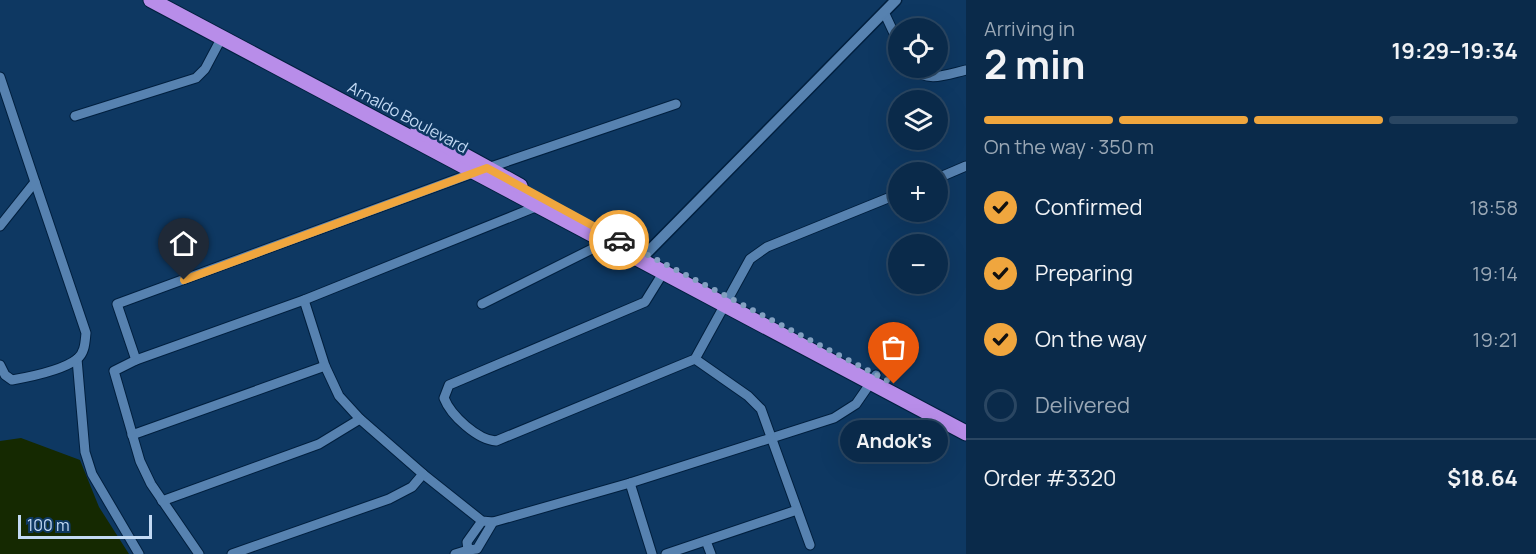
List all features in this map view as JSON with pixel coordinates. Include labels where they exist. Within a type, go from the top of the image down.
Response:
[{"type":"highway","name":"Arnaldo Boulevard","points":[[151,0],[175,5],[725,302],[874,379],[966,422]]},
{"type":"highway","name":"Arnaldo Boulevard","points":[[175,5],[222,38],[253,49]]},
{"type":"highway","name":"Arnaldo Boulevard","points":[[480,171],[538,206],[563,215],[606,242],[642,257],[663,273],[725,302]]},
{"type":"highway","name":"Arnaldo Boulevard","points":[[874,379],[966,433]]},
{"type":"street","points":[[642,257],[896,0]]},
{"type":"street","points":[[884,12],[888,21]]},
{"type":"street","points":[[75,116],[196,78],[204,69],[222,38]]},
{"type":"street","points":[[948,74],[966,70]]},
{"type":"street","points":[[0,77],[86,333],[84,349],[77,359],[37,374],[12,380],[5,375],[0,365]]},
{"type":"street","points":[[136,360],[117,304],[480,171],[676,104]]},
{"type":"street","points":[[948,174],[966,166]]},
{"type":"street","points":[[0,226],[35,182]]},
{"type":"street","points":[[663,273],[645,302],[449,385],[444,398],[447,406],[483,440],[496,441],[695,359],[750,259],[767,247],[888,198]]},
{"type":"street","points":[[199,554],[162,501],[140,461],[114,371],[136,360],[304,300],[538,206]]},
{"type":"street","points":[[482,304],[606,242]]},
{"type":"street","points":[[304,300],[324,366],[339,396],[360,419],[482,521],[493,522],[630,483],[834,418],[856,404],[874,379]]},
{"type":"street","points":[[77,359],[85,452],[92,474],[139,554]]},
{"type":"street","points":[[695,359],[748,396],[761,409],[810,545]]},
{"type":"street","points":[[132,435],[324,366]]},
{"type":"street","points":[[162,501],[319,444],[360,419]]},
{"type":"street","points":[[232,554],[389,499],[412,487],[423,474]]},
{"type":"street","points":[[630,483],[652,554]]},
{"type":"street","points":[[666,554],[797,510]]},
{"type":"street","points":[[468,552],[467,542],[482,521]]},
{"type":"street","points":[[455,554],[477,549],[493,522]]},
{"type":"street","points":[[706,541],[711,554]]},
{"type":"shaded area","points":[[21,438],[80,460],[99,507],[129,554],[0,554],[0,441]]},
{"type":"way so far","points":[[619,240],[894,384]]},
{"type":"place","name":"Andok's","points":[[894,384]]},
{"type":"route","points":[[184,280],[487,168],[619,240]]}]
